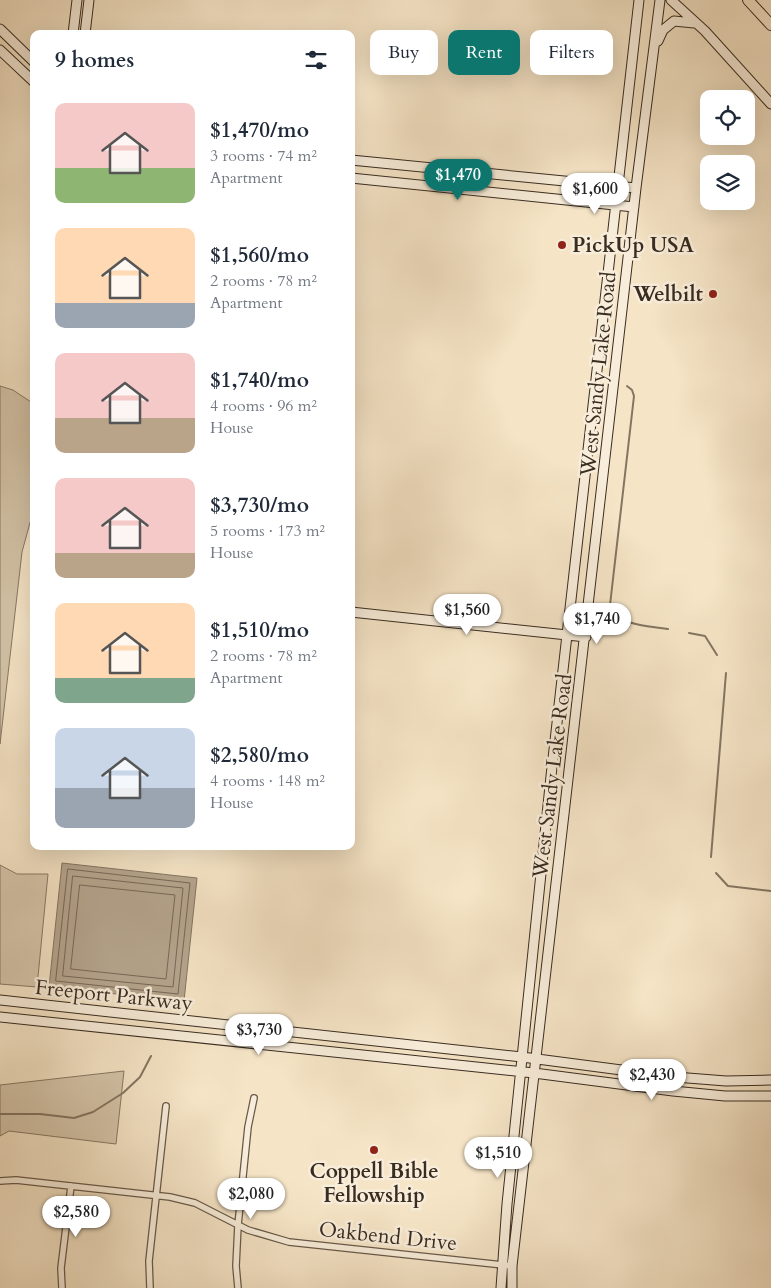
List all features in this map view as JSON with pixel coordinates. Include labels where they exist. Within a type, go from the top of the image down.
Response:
[{"type":"highway","points":[[748,0],[771,26]]},
{"type":"main road","points":[[73,30],[77,0]]},
{"type":"main road","points":[[85,30],[89,0]]},
{"type":"main road","name":"West Sandy Lake Road","points":[[501,1288],[501,1265],[540,882],[639,0]]},
{"type":"main road","name":"West Sandy Lake Road","points":[[512,1288],[512,1266],[534,1073],[558,880],[636,188],[660,0]]},
{"type":"main road","points":[[671,0],[771,104]]},
{"type":"main road","points":[[679,0],[684,12]]},
{"type":"main road","points":[[654,50],[663,30],[668,25],[679,21],[696,24]]},
{"type":"main road","points":[[0,30],[30,58]]},
{"type":"main road","points":[[0,50],[30,78]]},
{"type":"main road","points":[[355,160],[636,188]]},
{"type":"main road","points":[[355,178],[634,208]]},
{"type":"main road","points":[[598,367],[616,369]]},
{"type":"main road","points":[[355,612],[586,637]]},
{"type":"main road","points":[[540,882],[558,880]]},
{"type":"main road","name":"Freeport Parkway","points":[[0,1000],[536,1058]]},
{"type":"main road","name":"Freeport Parkway","points":[[0,1017],[534,1073]]},
{"type":"main road","points":[[211,1039],[213,1023]]},
{"type":"main road","points":[[312,1050],[314,1034]]},
{"type":"main road","points":[[408,1060],[410,1044]]},
{"type":"main road","points":[[536,1058],[675,1077],[726,1081],[771,1080]]},
{"type":"main road","points":[[534,1073],[673,1091],[725,1096],[771,1096]]},
{"type":"main road","points":[[673,1091],[675,1077]]},
{"type":"street","points":[[238,1288],[236,1266],[238,1225],[248,1127],[254,1098]]},
{"type":"street","points":[[150,1288],[149,1261],[166,1106]]},
{"type":"street","name":"Oakbend Drive","points":[[0,1181],[16,1180],[72,1186],[195,1202],[238,1225],[264,1236],[295,1243],[512,1266]]},
{"type":"street","points":[[62,1288],[61,1268],[72,1186]]},
{"type":"shaded area","points":[[0,386],[13,390],[30,401],[30,523],[22,552],[0,744]]},
{"type":"shaded area","points":[[0,865],[17,874],[48,874],[37,987],[0,984]]},
{"type":"shaded area","points":[[124,1071],[116,1144],[9,1131],[0,1136],[0,1085]]},
{"type":"water","points":[[62,863],[197,878],[184,1001],[49,987]]},
{"type":"waterway","points":[[627,386],[632,390],[634,396],[610,605],[620,617],[634,624],[668,629]]},
{"type":"waterway","points":[[689,633],[705,636],[717,655]]},
{"type":"waterway","points":[[711,857],[726,673]]},
{"type":"waterway","points":[[716,873],[728,886],[771,891]]},
{"type":"waterway","points":[[0,1114],[40,1114],[74,1118],[93,1112],[123,1093],[140,1077],[151,1056]]},
{"type":"place","name":"PickUp USA","points":[[562,245]]},
{"type":"place","name":"Welbilt","points":[[713,294]]},
{"type":"place","name":"Coppell Bible Fellowship","points":[[374,1150]]}]
